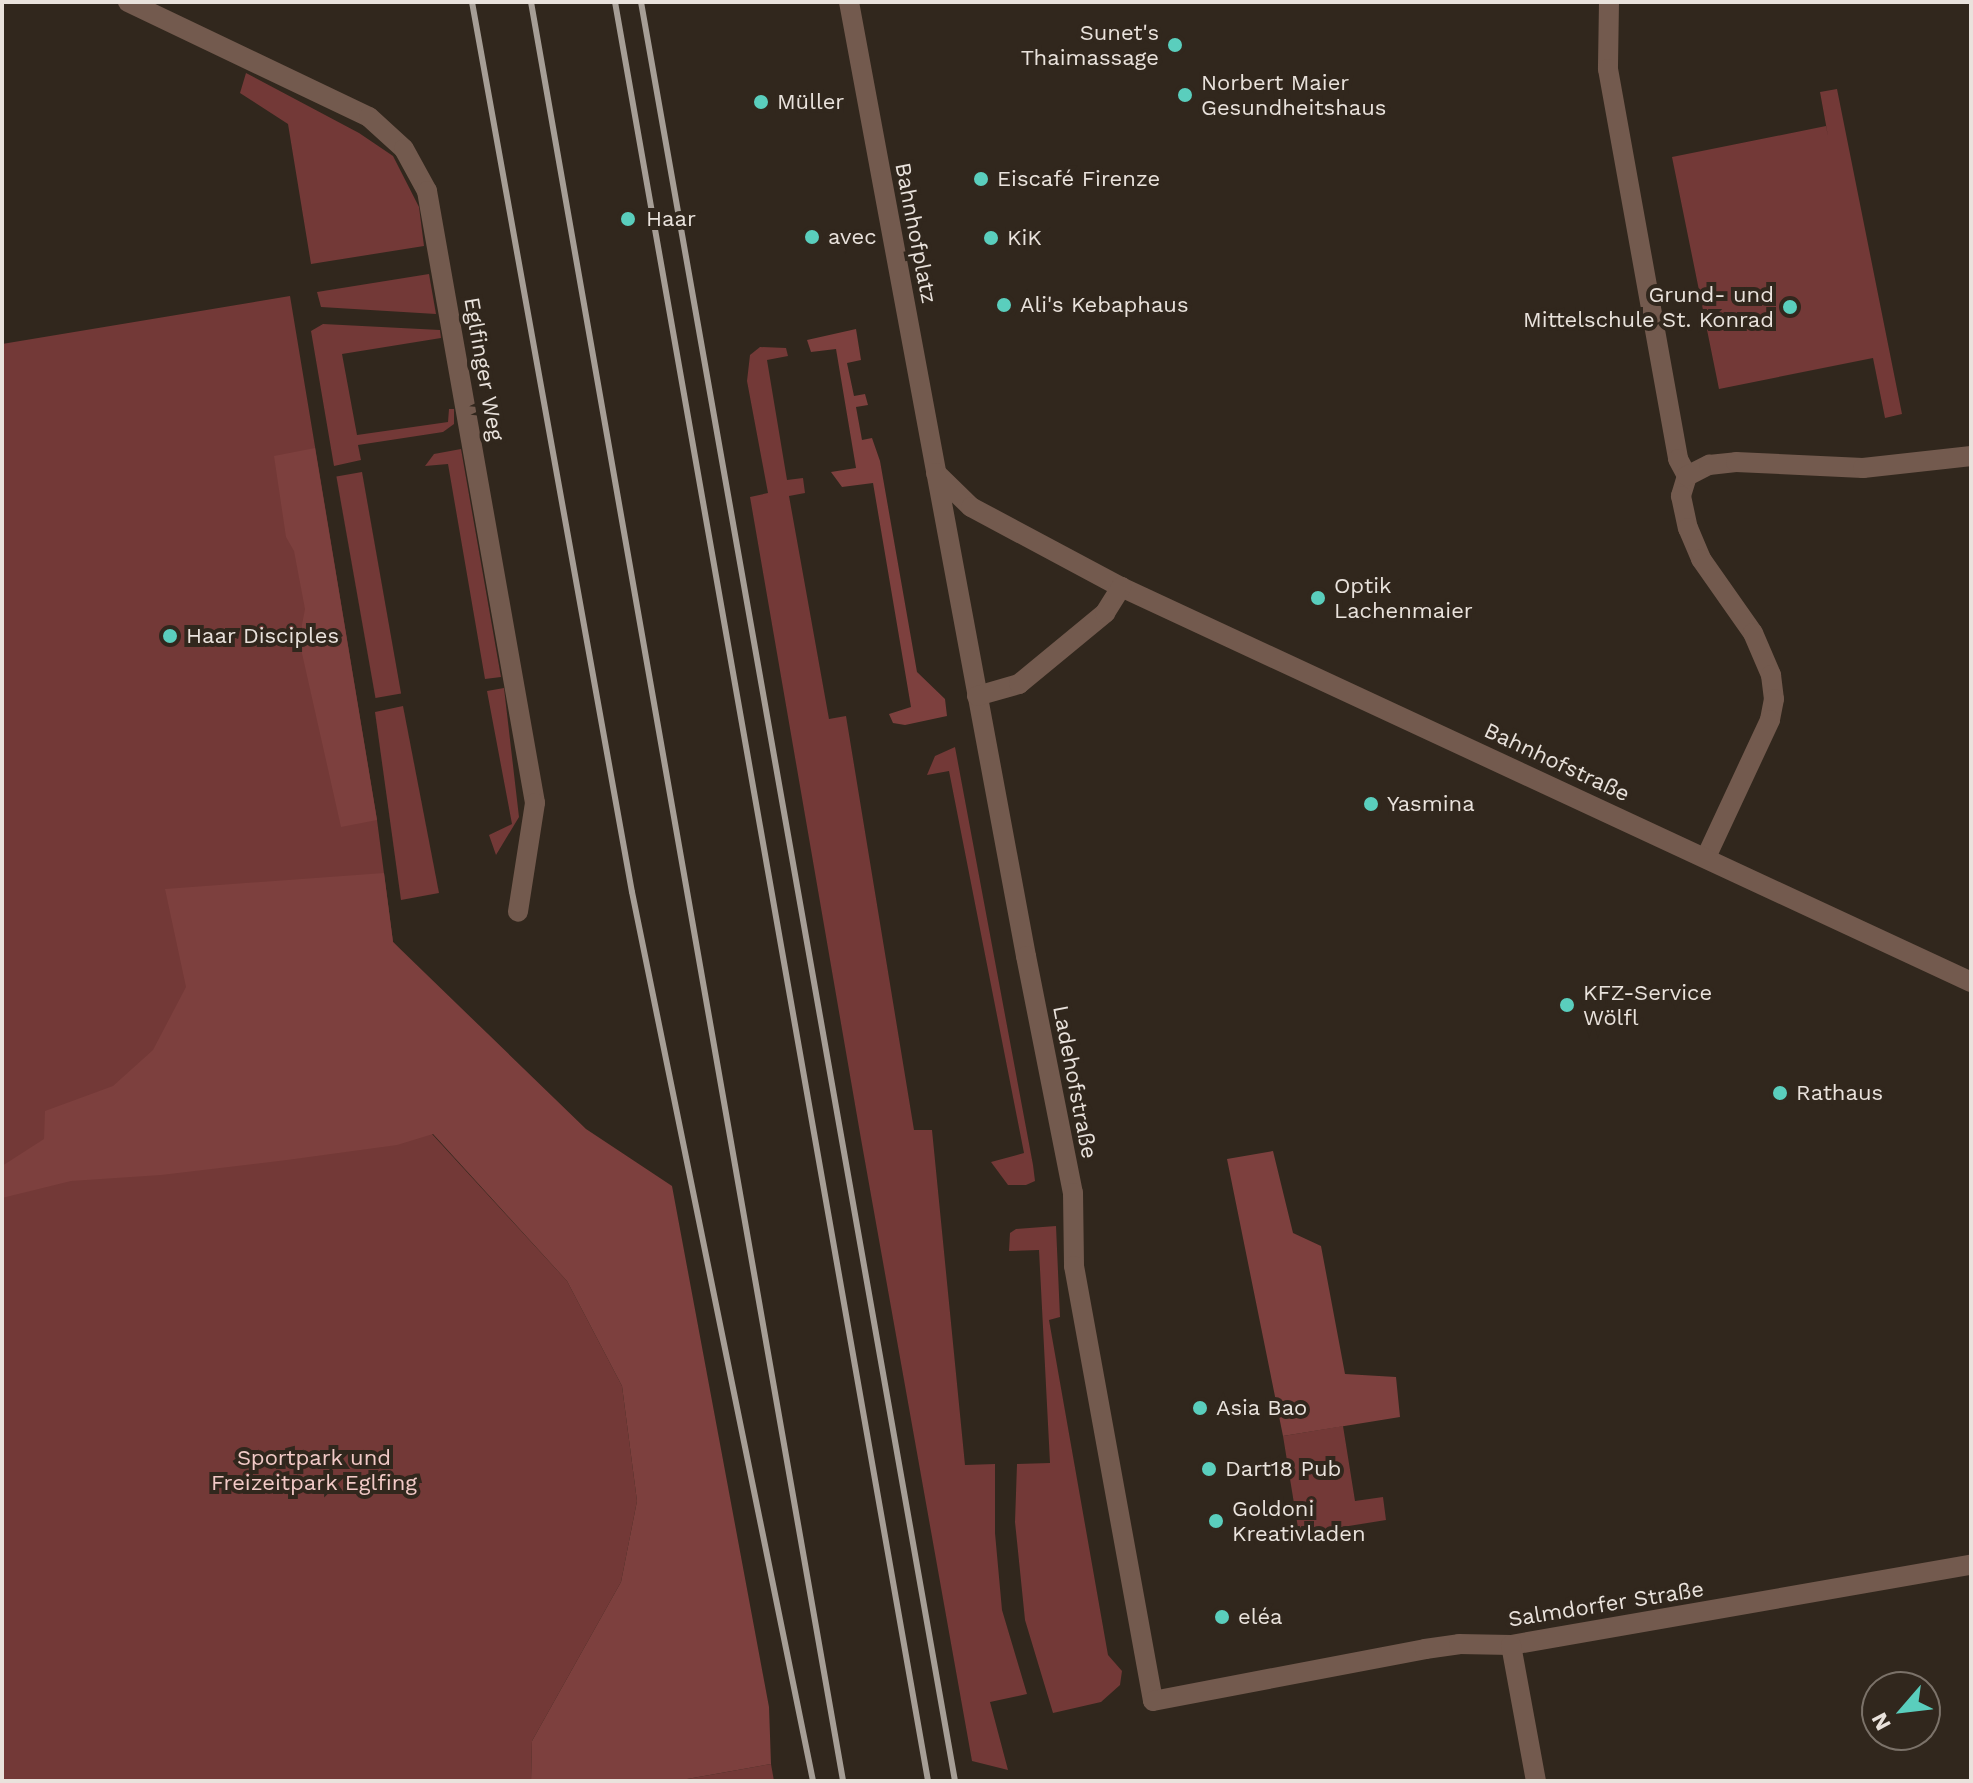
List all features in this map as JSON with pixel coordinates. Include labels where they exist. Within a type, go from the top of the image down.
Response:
[{"type":"street","name":"Eglfinger Weg","points":[[128,2],[369,117],[404,149],[427,191],[535,803],[518,912]]},
{"type":"street","name":"Bahnhofplatz","points":[[849,2],[936,473]]},
{"type":"street","points":[[1609,2],[1608,69],[1678,459],[1687,476],[1681,496],[1688,528],[1701,559],[1758,643],[1771,675],[1774,699],[1770,720],[1706,857]]},
{"type":"street","points":[[1687,476],[1709,465],[1736,462],[1863,468],[1971,456]]},
{"type":"street","name":"Bahnhofstraße","points":[[936,473],[971,507],[1121,587],[1971,982]]},
{"type":"street","name":"Ladehofstraße","points":[[936,473],[1073,1193],[1074,1266],[1153,1701]]},
{"type":"street","points":[[977,696],[1019,684],[1105,613],[1121,587]]},
{"type":"street","name":"Salmdorfer Straße","points":[[1153,1701],[1425,1649],[1459,1644],[1511,1645],[1971,1565]]},
{"type":"street","points":[[1511,1645],[1536,1781]]},
{"type":"green space","points":[[246,73],[359,133],[393,156],[419,207],[424,246],[311,264],[288,124],[240,93]]},
{"type":"green space","points":[[1837,89],[1902,414],[1885,418],[1873,358],[1719,389],[1672,157],[1826,126],[1828,136],[1820,92]]},
{"type":"green space","points":[[429,274],[436,314],[321,307],[317,292]]},
{"type":"green space","name":"Sportpark und Freizeitpark Eglfing","points":[[290,296],[377,820],[393,942],[413,964],[432,1134],[567,1281],[622,1386],[637,1501],[621,1582],[532,1741],[531,1781],[2,1781],[2,344]]},
{"type":"green space","points":[[323,324],[440,330],[441,338],[342,354],[357,435],[448,422],[449,409],[454,409],[454,424],[443,432],[358,445],[361,460],[334,466],[311,331]]},
{"type":"green space","points":[[760,347],[786,348],[788,356],[767,360],[787,480],[803,478],[805,493],[789,496],[829,719],[846,716],[914,1130],[932,1130],[965,1465],[995,1464],[995,1533],[1002,1610],[1027,1694],[990,1702],[1008,1770],[972,1761],[861,1139],[750,497],[768,493],[747,381],[750,355]]},
{"type":"green space","points":[[461,449],[501,677],[485,679],[448,464],[425,466],[434,454]]},
{"type":"green space","points":[[362,472],[401,694],[375,698],[336,477]]},
{"type":"green space","points":[[504,688],[519,817],[496,855],[489,835],[512,824],[487,691]]},
{"type":"green space","points":[[403,706],[439,893],[401,900],[375,712]]},
{"type":"green space","points":[[955,747],[1033,1165],[1035,1181],[1026,1185],[1008,1185],[991,1162],[1024,1153],[949,771],[927,775],[935,756]]},
{"type":"green space","points":[[1056,1226],[1060,1317],[1049,1320],[1108,1655],[1122,1671],[1120,1685],[1101,1702],[1053,1713],[1025,1620],[1015,1522],[1017,1464],[1050,1463],[1039,1250],[1009,1251],[1010,1233],[1016,1229]]},
{"type":"green space","points":[[1343,1426],[1355,1501],[1383,1497],[1386,1520],[1299,1534],[1283,1436]]},
{"type":"green space","points":[[771,1764],[774,1781],[676,1781]]},
{"type":"shaded area","points":[[856,329],[861,360],[847,363],[854,396],[865,394],[868,405],[856,407],[862,440],[872,438],[880,461],[917,672],[945,699],[947,716],[905,725],[893,723],[889,714],[911,707],[873,483],[842,487],[831,472],[856,468],[836,349],[811,352],[807,340]]},
{"type":"shaded area","points":[[315,448],[377,820],[341,827],[299,640],[305,609],[294,551],[286,537],[274,456]]},
{"type":"shaded area","points":[[384,873],[393,942],[586,1129],[672,1186],[769,1707],[771,1764],[676,1781],[531,1781],[532,1741],[621,1582],[637,1501],[622,1386],[567,1281],[433,1134],[397,1145],[287,1160],[161,1175],[71,1181],[2,1198],[2,1166],[44,1139],[45,1111],[113,1086],[153,1050],[186,987],[165,889]]},
{"type":"shaded area","points":[[1273,1151],[1293,1233],[1321,1246],[1345,1374],[1396,1377],[1400,1417],[1283,1436],[1227,1159]]},
{"type":"railway","points":[[472,2],[632,892],[813,1781]]},
{"type":"railway","points":[[531,2],[843,1781]]},
{"type":"railway","points":[[615,2],[928,1781]]},
{"type":"railway","points":[[641,2],[955,1781]]},
{"type":"place","name":"Sunet's Thaimassage","points":[[1175,45]]},
{"type":"place","name":"Norbert Maier Gesundheitshaus","points":[[1185,95]]},
{"type":"place","name":"Müller","points":[[761,102]]},
{"type":"place","name":"Eiscafé Firenze","points":[[981,179]]},
{"type":"place","name":"Haar","points":[[628,219]]},
{"type":"place","name":"avec","points":[[812,237]]},
{"type":"place","name":"KiK","points":[[991,238]]},
{"type":"place","name":"Ali's Kebaphaus","points":[[1004,305]]},
{"type":"place","name":"Grund- und Mittelschule St. Konrad","points":[[1790,307]]},
{"type":"place","name":"Optik Lachenmaier","points":[[1318,598]]},
{"type":"place","name":"Haar Disciples","points":[[170,636]]},
{"type":"place","name":"Yasmina","points":[[1371,804]]},
{"type":"place","name":"KFZ-Service Wölfl","points":[[1567,1005]]},
{"type":"place","name":"Rathaus","points":[[1780,1093]]},
{"type":"place","name":"Asia Bao","points":[[1200,1408]]},
{"type":"place","name":"Dart18 Pub","points":[[1209,1469]]},
{"type":"place","name":"Goldoni Kreativladen","points":[[1216,1521]]},
{"type":"place","name":"eléa","points":[[1222,1617]]}]
